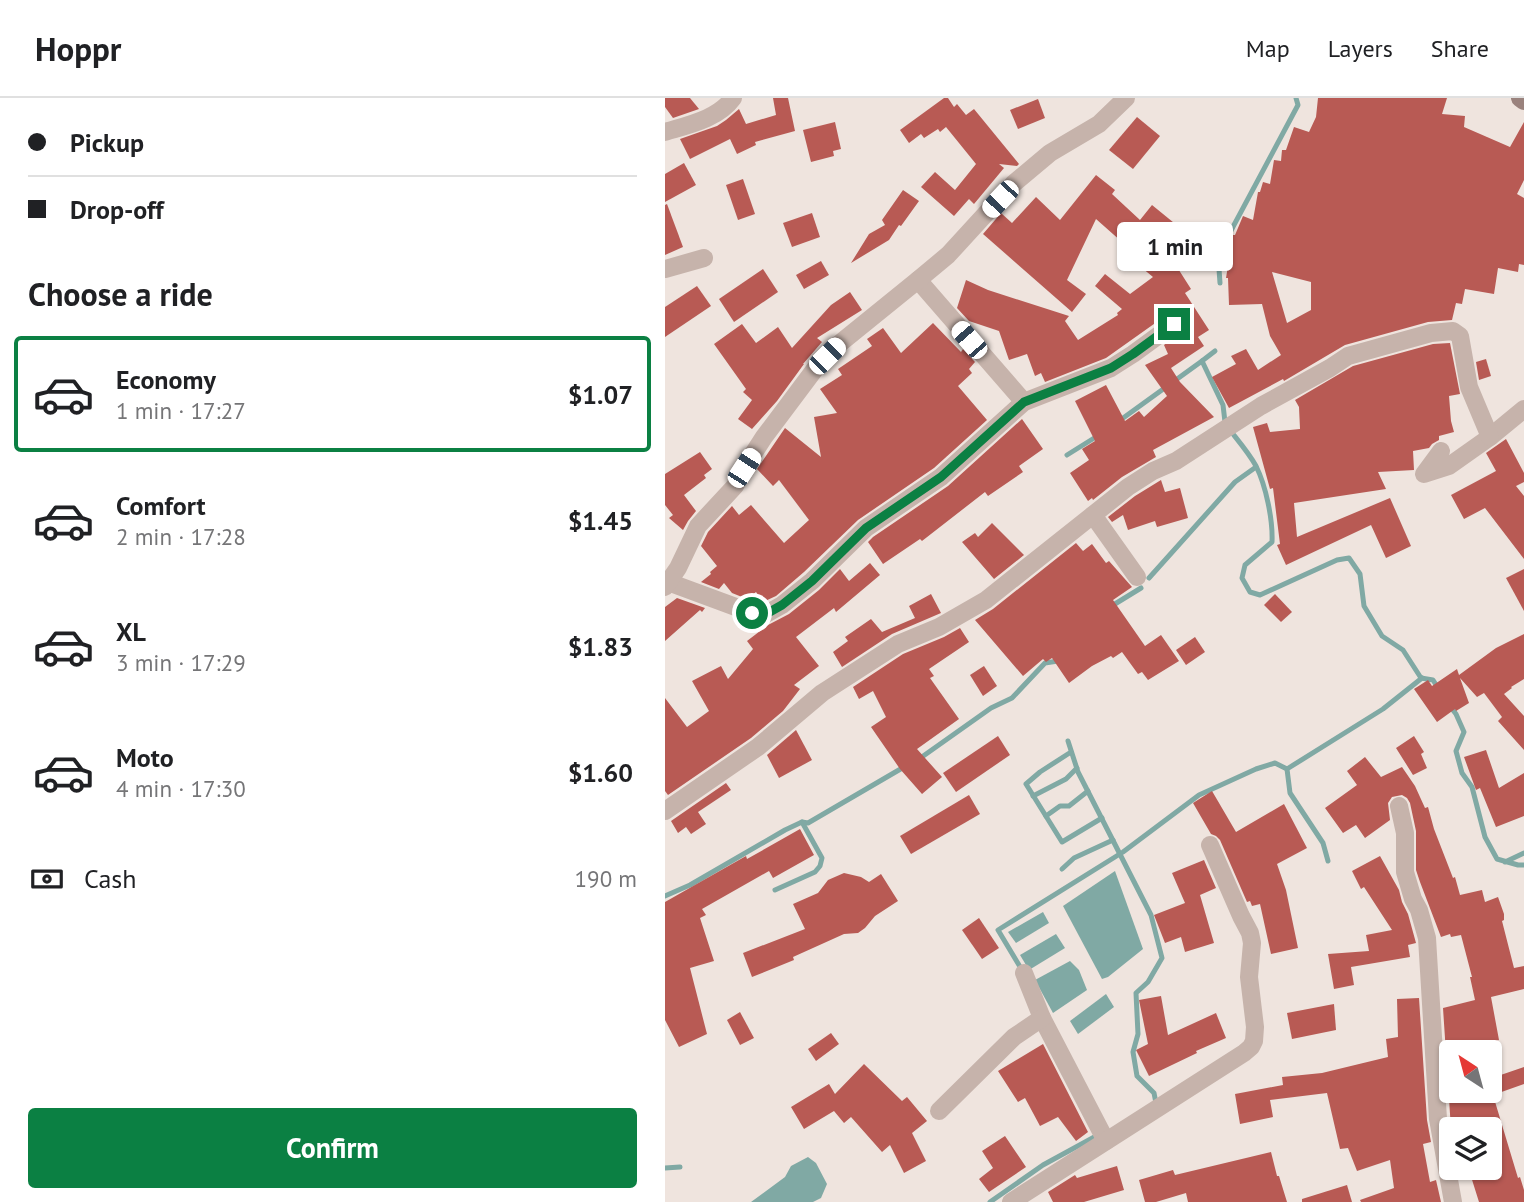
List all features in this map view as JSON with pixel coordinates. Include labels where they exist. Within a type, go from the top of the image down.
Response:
[{"type":"street","points":[[665,132],[703,120],[719,111],[733,98]]},
{"type":"street","points":[[1126,98],[1099,124],[1050,153],[1013,184],[948,255],[839,344],[815,369],[764,437],[735,486],[698,526],[667,585],[752,613],[766,614],[812,581],[866,528],[941,477],[1024,402],[1111,368],[1174,324]]},
{"type":"street","points":[[665,269],[704,258]]},
{"type":"street","points":[[918,280],[1024,402]]},
{"type":"street","points":[[665,811],[758,747],[832,686],[898,644],[939,627],[986,600],[1128,487],[1153,471],[1176,461],[1261,406],[1348,356],[1431,333],[1453,331],[1460,336],[1469,387],[1490,437]]},
{"type":"street","points":[[1441,451],[1424,474],[1449,466],[1524,409]]},
{"type":"street","points":[[1093,515],[1137,577]]},
{"type":"street","points":[[1399,806],[1405,833],[1405,872],[1427,938],[1438,1119],[1453,1202]]},
{"type":"street","points":[[1011,1202],[1251,1048],[1255,1027],[1249,977],[1252,943],[1250,933],[1210,845]]},
{"type":"street","points":[[1024,973],[1042,1018],[1106,1141]]},
{"type":"street","points":[[939,1111],[1014,1037],[1042,1018]]},
{"type":"water","points":[[1115,871],[1143,949],[1102,979],[1063,906]]},
{"type":"water","points":[[1043,912],[1049,923],[1016,943],[1008,932]]},
{"type":"water","points":[[1056,934],[1065,948],[1029,970],[1020,955]]},
{"type":"water","points":[[1070,961],[1079,970],[1087,990],[1053,1013],[1035,980]]},
{"type":"water","points":[[1106,994],[1114,1007],[1078,1034],[1070,1021]]},
{"type":"water","points":[[808,1157],[816,1163],[827,1184],[821,1198],[813,1202],[751,1202],[785,1177],[791,1166]]},
{"type":"building","points":[[665,98],[690,98],[699,109],[673,118],[665,107]]},
{"type":"building","points":[[773,98],[788,98],[795,131],[755,142],[756,145],[737,154],[730,139],[690,159],[680,139],[717,126],[739,109],[746,124],[776,115]]},
{"type":"building","points":[[944,98],[948,98],[954,107],[957,104],[966,115],[974,109],[1019,164],[999,164],[1004,168],[974,204],[969,199],[954,216],[921,187],[935,172],[955,190],[976,164],[946,127],[924,138],[921,134],[909,143],[900,130]]},
{"type":"building","points":[[1318,98],[1447,98],[1442,114],[1465,116],[1464,127],[1510,147],[1524,122],[1524,180],[1517,194],[1524,198],[1524,265],[1519,264],[1518,272],[1498,268],[1494,294],[1465,289],[1462,304],[1456,303],[1452,320],[1428,322],[1345,345],[1284,381],[1283,379],[1229,408],[1212,377],[1236,364],[1231,356],[1246,349],[1258,370],[1281,355],[1270,336],[1262,304],[1229,305],[1226,278],[1233,235],[1243,216],[1253,220],[1258,192],[1263,182],[1270,184],[1274,160],[1281,161],[1282,150],[1286,150],[1294,127],[1309,132],[1316,117]],"holes":[[[1272,272],[1311,282],[1311,310],[1287,323]]]},
{"type":"building","points":[[1038,99],[1045,118],[1018,129],[1010,110]]},
{"type":"building","points":[[1137,117],[1160,136],[1133,169],[1109,150]]},
{"type":"building","points":[[835,122],[841,149],[833,151],[834,156],[811,162],[803,130]]},
{"type":"building","points":[[684,163],[696,185],[665,202],[665,174]]},
{"type":"building","points":[[1096,175],[1115,190],[1112,194],[1140,220],[1152,205],[1179,227],[1194,245],[1186,251],[1190,256],[1177,267],[1191,289],[1185,293],[1209,330],[1198,337],[1204,346],[1171,368],[1180,382],[1214,417],[1153,450],[1156,457],[1088,501],[1070,473],[1089,460],[1082,449],[1095,441],[1075,401],[1106,385],[1125,421],[1139,411],[1144,417],[1167,396],[1145,365],[1168,354],[1164,345],[1184,329],[1184,318],[1178,313],[1168,314],[1106,358],[1045,382],[1041,373],[1035,376],[1027,354],[1009,360],[999,331],[969,321],[957,308],[966,280],[988,290],[1069,316],[1065,321],[1078,340],[1118,315],[1122,309],[1095,286],[1105,274],[1130,294],[1153,277],[1118,248],[1122,242],[1096,219],[1067,280],[1086,294],[1072,312],[983,234],[1001,213],[1012,223],[1036,197],[1060,220]]},
{"type":"building","points":[[743,179],[755,214],[738,220],[726,185]]},
{"type":"building","points":[[903,190],[919,201],[889,240],[851,263],[869,234],[885,225],[882,220]]},
{"type":"building","points":[[667,204],[683,247],[665,255],[665,205]]},
{"type":"building","points":[[812,213],[820,237],[792,247],[783,223]]},
{"type":"building","points":[[821,261],[829,275],[804,289],[796,275]]},
{"type":"building","points":[[763,269],[778,292],[734,322],[719,299]]},
{"type":"building","points":[[697,286],[711,306],[665,337],[665,307]]},
{"type":"building","points":[[850,292],[862,310],[817,338],[822,342],[752,429],[738,419],[752,400],[743,392],[746,389],[714,344],[742,324],[756,343],[778,327],[792,348],[831,305]]},
{"type":"building","points":[[933,323],[961,352],[963,349],[975,362],[969,369],[972,373],[958,386],[987,420],[934,468],[858,520],[776,596],[763,602],[756,592],[747,599],[732,593],[724,583],[719,589],[701,582],[717,566],[701,546],[708,532],[732,506],[739,515],[751,505],[784,543],[809,520],[779,480],[773,486],[757,469],[785,428],[821,457],[814,417],[837,413],[820,389],[842,375],[838,369],[872,346],[867,339],[883,328],[901,353]]},
{"type":"building","points":[[1450,343],[1460,394],[1449,396],[1454,432],[1439,436],[1439,440],[1429,448],[1413,451],[1414,470],[1378,472],[1386,489],[1294,503],[1297,537],[1390,498],[1411,546],[1386,558],[1371,525],[1286,565],[1277,545],[1280,544],[1273,488],[1270,489],[1253,427],[1267,423],[1270,432],[1300,429],[1299,407],[1295,400],[1353,366],[1433,344]]},
{"type":"building","points":[[1486,359],[1491,376],[1479,380],[1476,362]]},
{"type":"building","points":[[1022,419],[1043,449],[1019,466],[1023,472],[988,496],[985,492],[922,541],[920,539],[883,564],[868,542],[948,486]]},
{"type":"building","points":[[1506,439],[1524,473],[1524,482],[1516,486],[1524,496],[1524,559],[1485,508],[1464,519],[1451,495],[1496,471],[1486,453]]},
{"type":"building","points":[[700,452],[712,469],[704,475],[706,478],[684,495],[696,511],[683,530],[669,518],[673,515],[665,505],[665,474]]},
{"type":"building","points":[[1161,480],[1165,492],[1180,488],[1188,518],[1157,527],[1155,521],[1128,530],[1123,515],[1112,522],[1108,517],[1135,496]]},
{"type":"building","points":[[992,523],[1024,555],[994,579],[962,542],[975,533],[978,537]]},
{"type":"building","points":[[1076,543],[1083,551],[1092,544],[1106,563],[1109,561],[1132,587],[1113,600],[1145,646],[1161,635],[1179,661],[1148,680],[1142,672],[1138,674],[1122,652],[1092,666],[1069,683],[1052,658],[1046,662],[1043,659],[1023,676],[975,620],[993,609]]},
{"type":"building","points":[[870,563],[880,575],[836,612],[834,608],[796,637],[819,666],[794,685],[800,689],[783,711],[751,738],[668,795],[665,791],[665,698],[687,727],[709,711],[692,681],[721,666],[728,679],[753,649],[747,641],[768,625],[789,614],[840,569],[849,581]]},
{"type":"building","points":[[1524,569],[1524,611],[1506,578]]},
{"type":"building","points":[[931,594],[941,613],[892,634],[842,667],[833,652],[848,641],[845,637],[871,619],[882,632],[915,618],[909,606]]},
{"type":"building","points":[[1275,594],[1292,612],[1281,622],[1264,605]]},
{"type":"building","points":[[677,598],[705,608],[665,641],[665,607]]},
{"type":"building","points":[[960,628],[969,642],[929,669],[934,676],[930,678],[959,719],[917,749],[942,777],[922,794],[900,769],[871,727],[886,717],[873,691],[859,699],[853,687],[903,654]]},
{"type":"building","points":[[1524,634],[1524,679],[1504,694],[1524,716],[1524,750],[1498,721],[1502,717],[1484,693],[1477,697],[1460,678],[1469,703],[1437,722],[1414,689],[1428,680],[1432,686],[1457,669],[1459,675],[1496,648]]},
{"type":"building","points":[[1195,637],[1205,652],[1186,665],[1176,650]]},
{"type":"building","points":[[984,666],[997,686],[983,696],[970,675]]},
{"type":"building","points":[[796,730],[812,760],[779,778],[767,755]]},
{"type":"building","points":[[998,736],[1010,755],[956,792],[943,773]]},
{"type":"building","points":[[1414,736],[1424,752],[1421,754],[1427,768],[1413,775],[1396,748]]},
{"type":"building","points":[[1486,750],[1499,788],[1524,773],[1524,816],[1496,827],[1480,788],[1476,790],[1464,757]]},
{"type":"building","points":[[1365,757],[1381,777],[1402,767],[1425,808],[1428,807],[1460,895],[1482,890],[1485,902],[1498,897],[1504,914],[1502,921],[1514,968],[1524,966],[1524,989],[1491,997],[1499,1040],[1445,1040],[1443,1008],[1475,1000],[1461,935],[1441,937],[1416,870],[1416,831],[1407,798],[1402,795],[1392,797],[1388,803],[1390,820],[1365,838],[1356,825],[1343,833],[1325,808],[1357,785],[1347,771]]},
{"type":"building","points":[[726,783],[731,790],[698,812],[706,824],[691,834],[686,827],[678,833],[671,821]]},
{"type":"building","points":[[1212,791],[1236,832],[1284,804],[1307,848],[1277,864],[1286,890],[1298,948],[1271,954],[1260,904],[1252,906],[1250,901],[1247,902],[1220,840],[1211,834],[1193,803]]},
{"type":"building","points":[[969,795],[980,814],[911,854],[900,836]]},
{"type":"building","points":[[800,829],[814,855],[773,878],[769,871],[702,909],[706,915],[700,918],[714,961],[690,968],[707,1034],[679,1047],[665,1020],[665,902]]},
{"type":"building","points":[[1380,856],[1399,890],[1416,943],[1408,945],[1410,957],[1351,967],[1354,985],[1334,989],[1328,954],[1369,951],[1366,935],[1392,930],[1364,887],[1361,889],[1352,871]]},
{"type":"building","points":[[1204,860],[1216,888],[1200,895],[1214,943],[1185,952],[1181,937],[1165,943],[1154,915],[1185,903],[1172,873]]},
{"type":"building","points":[[844,873],[869,882],[881,874],[898,901],[875,916],[858,933],[844,934],[793,957],[794,960],[752,977],[743,953],[805,929],[793,904],[818,893],[828,880]]},
{"type":"building","points":[[979,918],[999,948],[982,959],[962,930]]},
{"type":"building","points":[[1161,996],[1168,1035],[1216,1013],[1226,1038],[1149,1076],[1136,1050],[1148,1044],[1139,1000]]},
{"type":"building","points":[[1419,998],[1427,1120],[1431,1142],[1423,1144],[1430,1182],[1436,1180],[1441,1202],[1361,1202],[1360,1200],[1394,1188],[1390,1160],[1357,1171],[1348,1148],[1340,1149],[1327,1093],[1270,1100],[1273,1117],[1240,1124],[1235,1094],[1283,1085],[1282,1077],[1322,1073],[1388,1057],[1386,1039],[1398,1037],[1397,999]]},
{"type":"building","points":[[1334,1004],[1336,1030],[1292,1039],[1287,1013]]},
{"type":"building","points":[[740,1012],[754,1038],[740,1045],[727,1020]]},
{"type":"building","points":[[831,1033],[839,1044],[816,1061],[808,1049]]},
{"type":"building","points":[[1043,1044],[1088,1132],[1076,1141],[1058,1117],[1040,1126],[1025,1098],[1018,1102],[998,1071]]},
{"type":"building","points":[[864,1064],[902,1101],[907,1097],[927,1121],[912,1133],[926,1161],[904,1173],[890,1145],[882,1152],[851,1117],[844,1123],[834,1111],[804,1129],[791,1107],[829,1084],[835,1094]]},
{"type":"building","points":[[1524,1067],[1524,1084],[1502,1092],[1502,1075]]},
{"type":"building","points":[[1449,1103],[1495,1103],[1500,1117],[1450,1117]]},
{"type":"building","points":[[1502,1125],[1524,1190],[1524,1202],[1479,1202],[1472,1180],[1502,1180]]},
{"type":"building","points":[[1005,1136],[1026,1167],[989,1192],[979,1179],[993,1168],[982,1151]]},
{"type":"building","points":[[1271,1152],[1287,1202],[1188,1202],[1186,1193],[1156,1202],[1145,1202],[1139,1180],[1173,1170],[1175,1175]]},
{"type":"building","points":[[1117,1166],[1124,1190],[1084,1202],[1053,1202],[1048,1192],[1075,1175],[1077,1178]]},
{"type":"building","points":[[1347,1185],[1352,1202],[1302,1202],[1302,1199]]},
{"type":"waterway","points":[[1220,283],[1218,255],[1298,105],[1296,98]]},
{"type":"waterway","points":[[1215,351],[1202,361],[1223,405],[1225,422]]},
{"type":"waterway","points":[[1119,421],[1202,361]]},
{"type":"waterway","points":[[1233,434],[1260,474],[1270,514],[1272,542],[1245,565],[1242,578],[1250,592],[1260,595],[1337,560],[1349,558],[1360,574],[1364,606],[1382,636],[1403,650],[1421,678],[1433,680],[1438,688]]},
{"type":"waterway","points":[[1067,455],[1099,435]]},
{"type":"waterway","points":[[1149,578],[1235,482],[1256,467]]},
{"type":"waterway","points":[[1110,607],[1141,588]]},
{"type":"waterway","points":[[919,759],[991,708],[1012,698],[1045,663],[1060,659]]},
{"type":"waterway","points":[[1328,861],[1323,843],[1290,793],[1287,769],[1383,709],[1422,678]]},
{"type":"waterway","points":[[1449,705],[1464,732],[1456,751],[1462,773],[1472,787],[1485,837],[1497,859],[1524,865]]},
{"type":"waterway","points":[[1068,741],[1078,772],[1151,915],[1162,958],[1148,982],[1136,993],[1138,1034],[1133,1052],[1137,1076],[1154,1093],[1156,1103],[1153,1105]]},
{"type":"waterway","points":[[1071,752],[1026,784],[1062,842],[1102,818]]},
{"type":"waterway","points":[[1022,970],[998,930],[1123,852],[1199,795],[1275,763],[1287,769]]},
{"type":"waterway","points":[[665,896],[690,885],[785,830],[802,822],[808,823],[904,767]]},
{"type":"waterway","points":[[1033,796],[1066,779],[1077,768]]},
{"type":"waterway","points":[[1046,816],[1060,806],[1069,806],[1088,791]]},
{"type":"waterway","points":[[775,890],[815,872],[820,866],[822,858],[802,822]]},
{"type":"waterway","points":[[1062,869],[1074,858],[1113,840]]},
{"type":"waterway","points":[[1505,862],[1524,853]]},
{"type":"waterway","points":[[990,1202],[1043,1165],[1098,1135]]},
{"type":"waterway","points":[[665,1168],[680,1167]]},
{"type":"route","points":[[752,613],[766,614],[782,605],[812,581],[866,528],[941,477],[1024,402],[1111,368],[1174,324]]}]
